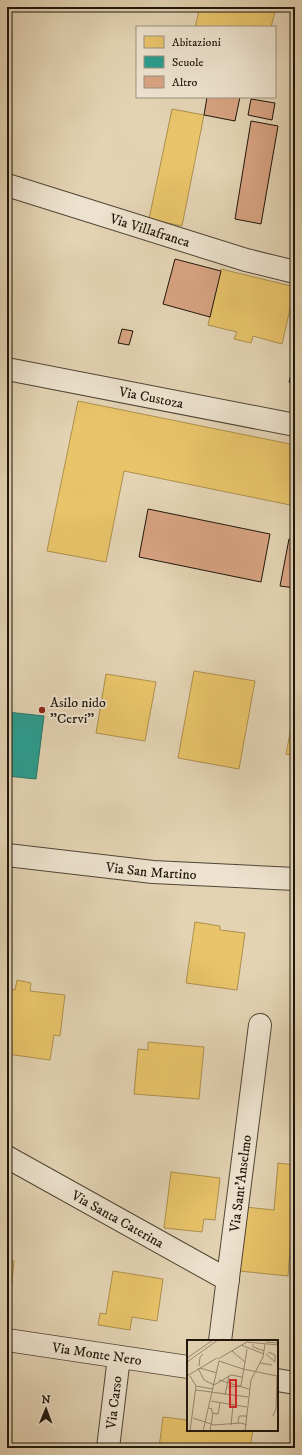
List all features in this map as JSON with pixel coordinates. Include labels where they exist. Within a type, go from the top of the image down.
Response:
[{"type":"street","name":"Via Villafranca","points":[[7,185],[246,260],[295,272]]},
{"type":"street","name":"Via Custoza","points":[[7,369],[295,425]]},
{"type":"street","name":"Via San Martino","points":[[7,855],[154,872],[295,879]]},
{"type":"street","name":"Via Sant'Anselmo","points":[[220,1340],[260,1025]]},
{"type":"street","name":"Via Santa Caterina","points":[[7,1157],[228,1280]]},
{"type":"street","name":"Via Monte Nero","points":[[7,1340],[187,1367]]},
{"type":"street","name":"Via Carso","points":[[108,1448],[118,1357]]},
{"type":"street","points":[[278,1380],[295,1383]]},
{"type":"building: Abitazioni","points":[[200,7],[216,10],[216,7],[276,7],[271,26],[195,26]]},
{"type":"building: Abitazioni","points":[[172,109],[204,115],[182,226],[149,219]]},
{"type":"building: Abitazioni","points":[[221,269],[295,287],[282,344],[253,336],[251,343],[234,339],[237,332],[208,325]]},
{"type":"building: Abitazioni","points":[[78,401],[295,445],[295,506],[124,471],[106,562],[47,551]]},
{"type":"building: Abitazioni","points":[[194,671],[255,681],[239,769],[178,758]]},
{"type":"building: Abitazioni","points":[[106,674],[156,682],[145,741],[96,733]]},
{"type":"building: Abitazioni","points":[[295,707],[295,756],[286,754]]},
{"type":"building: Abitazioni","points":[[292,921],[295,922],[295,940],[290,940]]},
{"type":"building: Abitazioni","points":[[195,922],[220,926],[220,930],[245,933],[237,990],[186,983]]},
{"type":"building: Abitazioni","points":[[17,980],[31,983],[30,991],[65,995],[60,1036],[54,1035],[50,1060],[7,1054],[7,988],[15,990]]},
{"type":"building: Abitazioni","points":[[148,1042],[204,1047],[199,1099],[134,1094],[138,1049],[148,1050]]},
{"type":"building: Abitazioni","points":[[278,1163],[295,1165],[295,1235],[291,1235],[288,1276],[239,1271],[245,1207],[274,1210]]},
{"type":"building: Abitazioni","points":[[171,1172],[220,1178],[215,1220],[204,1219],[202,1232],[164,1228]]},
{"type":"building: Abitazioni","points":[[7,1260],[14,1261],[9,1315],[7,1314]]},
{"type":"building: Abitazioni","points":[[113,1271],[163,1279],[157,1321],[132,1317],[130,1330],[98,1325],[100,1313],[106,1314]]},
{"type":"building: Abitazioni","points":[[163,1417],[187,1420],[187,1431],[253,1431],[250,1448],[159,1448]]},
{"type":"building: Scuole","points":[[7,712],[44,716],[36,779],[7,776]]},
{"type":"building: Altro","points":[[295,66],[295,80],[292,79]]},
{"type":"building: Altro","points":[[207,98],[240,98],[235,121],[204,115]]},
{"type":"building: Altro","points":[[251,99],[275,103],[272,120],[248,115]]},
{"type":"building: Altro","points":[[251,121],[278,126],[261,224],[235,219]]},
{"type":"building: Altro","points":[[175,259],[221,271],[210,317],[163,304]]},
{"type":"building: Altro","points":[[122,329],[133,331],[129,345],[118,343]]},
{"type":"building: Altro","points":[[295,360],[295,383],[289,382]]},
{"type":"building: Altro","points":[[148,509],[270,534],[261,582],[139,557]]},
{"type":"building: Altro","points":[[289,539],[295,540],[295,588],[280,586]]},
{"type":"place","name":"Asilo nido \"Cervi\"","points":[[42,710]]}]
